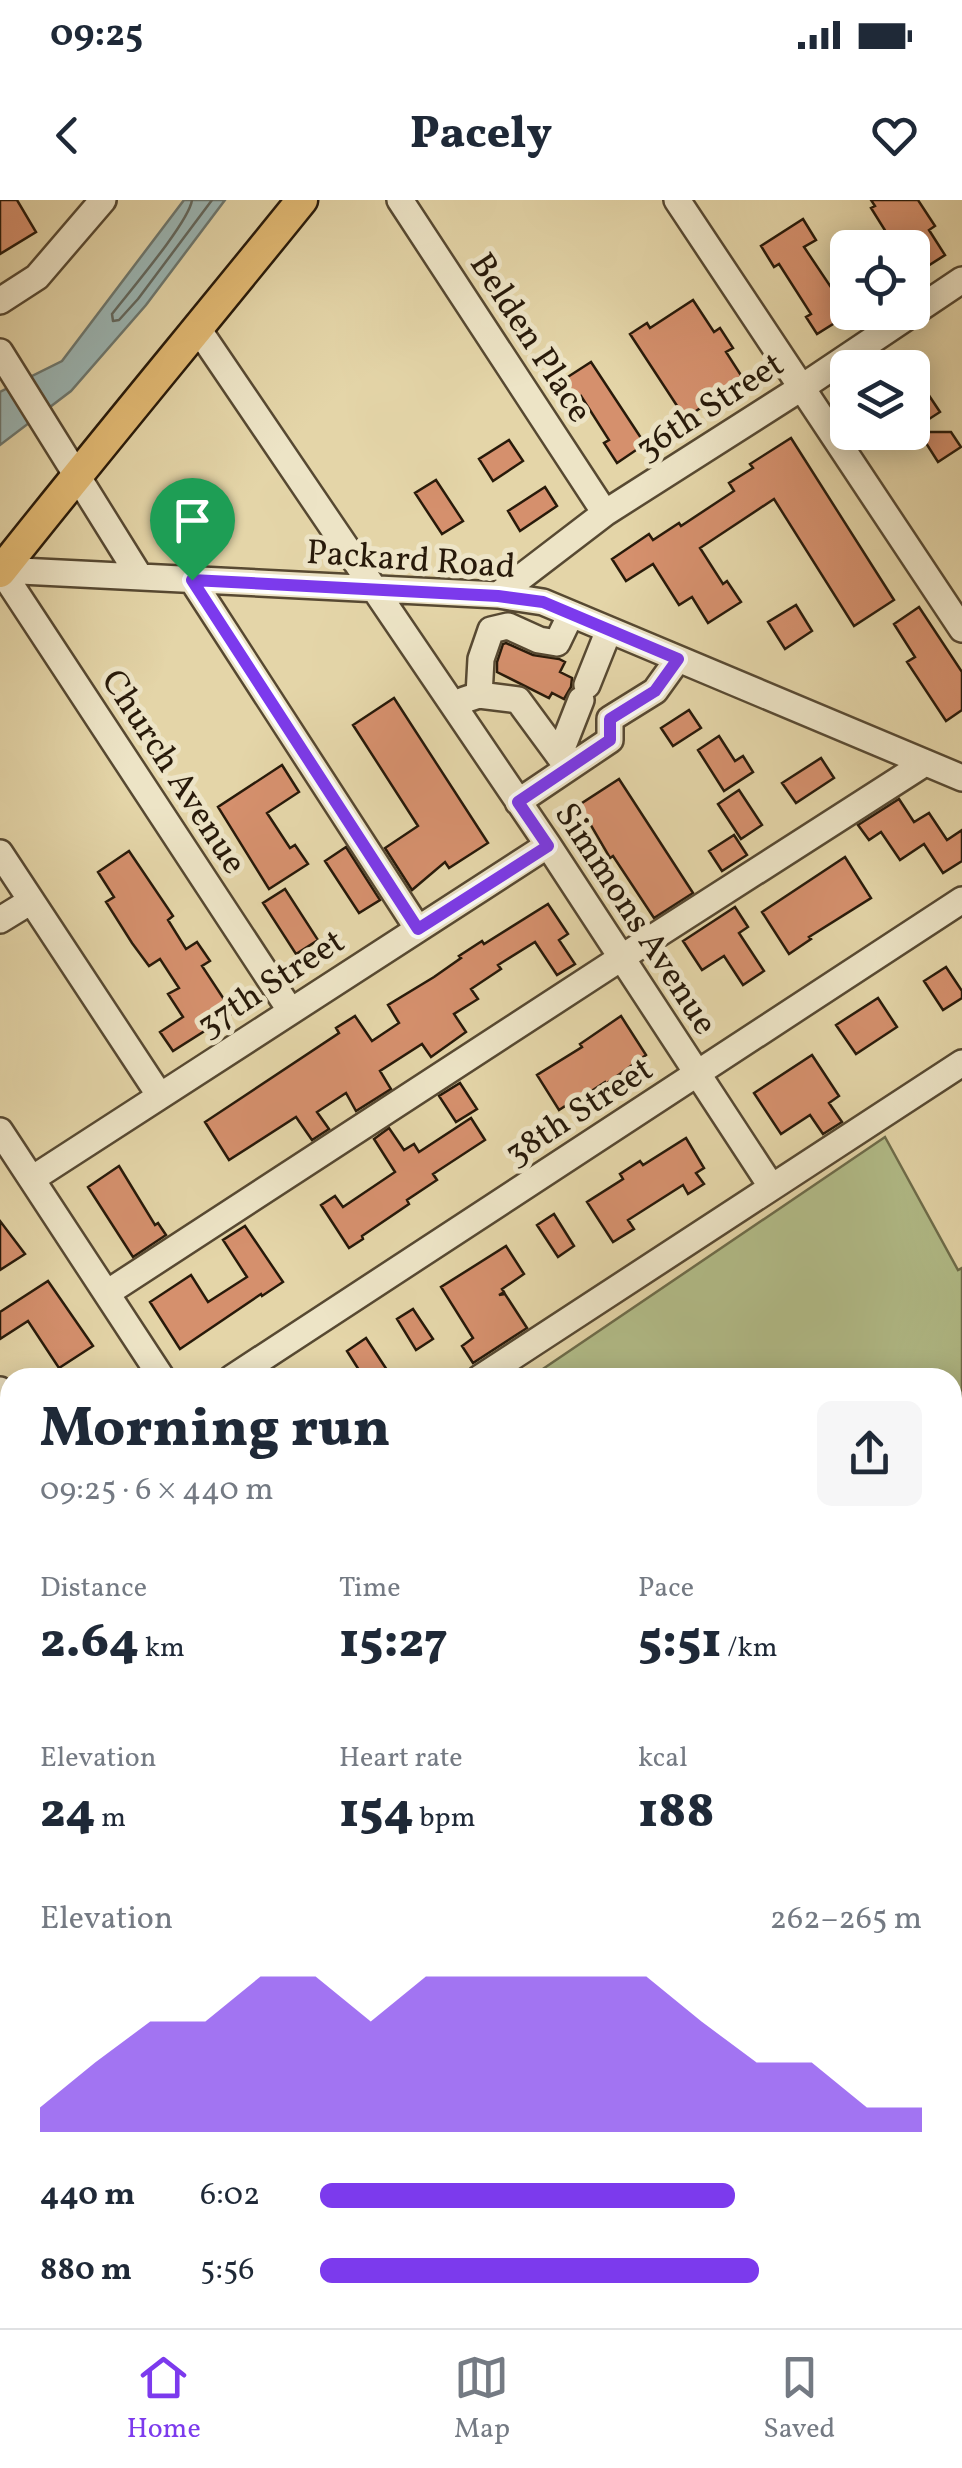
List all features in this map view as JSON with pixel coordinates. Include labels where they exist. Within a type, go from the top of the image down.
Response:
[{"type":"main road","points":[[0,571],[302,200]]},
{"type":"street","name":"Belden Place","points":[[400,200],[605,513]]},
{"type":"street","points":[[677,200],[962,630]]},
{"type":"street","points":[[0,301],[37,277],[88,207]]},
{"type":"street","name":"36th Street","points":[[498,596],[605,513],[962,280]]},
{"type":"street","name":"Simmons Avenue","points":[[198,329],[548,846],[771,1186]]},
{"type":"street","points":[[4,359],[140,577]]},
{"type":"street","name":"Packard Road","points":[[0,571],[376,589],[543,602],[962,778]]},
{"type":"street","name":"Church Avenue","points":[[0,571],[290,1010]]},
{"type":"street","points":[[192,580],[418,929]]},
{"type":"street","points":[[479,695],[481,659],[491,630],[508,626],[539,640],[557,643],[571,614]]},
{"type":"street","points":[[564,762],[584,693],[610,630]]},
{"type":"street","points":[[518,802],[564,762],[610,740],[610,719],[655,691],[678,659]]},
{"type":"street","points":[[453,704],[479,695],[518,700],[564,762]]},
{"type":"street","points":[[107,1293],[925,763]]},
{"type":"street","name":"37th Street","points":[[32,1180],[548,846]]},
{"type":"street","points":[[0,853],[160,1096]]},
{"type":"street","name":"38th Street","points":[[247,1368],[962,900]]},
{"type":"street","points":[[0,920],[31,901]]},
{"type":"street","points":[[495,1368],[962,1063]]},
{"type":"street","points":[[0,1131],[156,1368]]},
{"type":"green space","points":[[885,1137],[958,1270],[962,1268],[962,1368],[544,1368]]},
{"type":"water","points":[[184,200],[225,200],[146,305],[71,391],[0,445],[0,392],[62,361]]},
{"type":"building","points":[[0,200],[17,200],[36,232],[0,254]]},
{"type":"building","points":[[871,200],[918,200],[935,226],[929,230],[885,230],[871,208],[875,206]]},
{"type":"building","points":[[803,219],[816,240],[804,247],[830,286],[830,326],[817,334],[806,317],[811,314],[779,264],[774,267],[761,246]]},
{"type":"building","points":[[930,232],[945,255],[930,265]]},
{"type":"building","points":[[693,300],[714,332],[720,328],[733,348],[726,352],[744,380],[685,418],[630,334],[647,323],[650,328]]},
{"type":"building","points":[[591,362],[645,444],[617,463],[604,443],[609,440],[581,396],[576,399],[563,380]]},
{"type":"building","points":[[930,397],[940,412],[930,418]]},
{"type":"building","points":[[930,432],[951,432],[961,447],[938,462],[930,449]]},
{"type":"building","points":[[791,438],[894,600],[854,626],[774,499],[700,548],[723,584],[727,581],[741,602],[708,623],[692,597],[679,605],[653,564],[626,581],[612,559],[649,534],[653,540],[679,523],[681,526],[734,491],[729,483],[753,468],[750,464]]},
{"type":"building","points":[[509,440],[523,461],[493,481],[479,459]]},
{"type":"building","points":[[436,480],[463,521],[442,534],[415,493]]},
{"type":"building","points":[[545,487],[557,506],[520,531],[508,511]]},
{"type":"building","points":[[796,605],[812,631],[785,649],[768,622]]},
{"type":"building","points":[[919,607],[962,672],[962,710],[946,721],[907,662],[915,657],[894,624]]},
{"type":"building","points":[[506,643],[533,655],[565,662],[560,672],[572,678],[564,699],[552,693],[549,698],[497,672]]},
{"type":"building","points":[[394,698],[488,843],[449,868],[445,862],[412,890],[385,848],[418,826],[353,725]]},
{"type":"building","points":[[689,710],[701,728],[673,746],[661,728]]},
{"type":"building","points":[[719,736],[735,761],[743,756],[753,772],[724,791],[698,750]]},
{"type":"building","points":[[821,758],[834,778],[796,803],[782,783]]},
{"type":"building","points":[[282,765],[299,792],[267,813],[290,848],[295,845],[308,864],[269,889],[218,807]]},
{"type":"building","points":[[619,779],[693,893],[654,918],[613,856],[610,858],[579,805]]},
{"type":"building","points":[[739,790],[762,825],[741,839],[718,804]]},
{"type":"building","points":[[899,799],[914,822],[929,813],[947,840],[962,830],[962,861],[943,873],[924,844],[900,860],[881,832],[869,840],[858,825]]},
{"type":"building","points":[[734,835],[747,855],[722,871],[709,851]]},
{"type":"building","points":[[346,847],[380,900],[359,913],[325,861]]},
{"type":"building","points":[[129,851],[173,916],[168,920],[186,949],[197,942],[210,961],[202,966],[233,1013],[173,1051],[160,1032],[183,1017],[168,994],[179,988],[160,959],[149,966],[132,943],[106,902],[114,897],[98,872]]},
{"type":"building","points":[[845,857],[871,898],[789,954],[762,912]]},
{"type":"building","points":[[285,889],[318,940],[296,954],[263,903]]},
{"type":"building","points":[[548,904],[568,934],[559,940],[575,964],[557,975],[535,942],[498,965],[501,969],[471,989],[478,999],[454,1014],[466,1032],[431,1057],[422,1044],[380,1071],[391,1089],[356,1111],[346,1093],[317,1112],[329,1129],[312,1140],[296,1117],[229,1160],[205,1122],[339,1033],[336,1028],[355,1016],[372,1041],[399,1023],[388,1005],[482,941],[484,944]]},
{"type":"building","points":[[735,907],[748,927],[739,933],[764,971],[743,985],[724,956],[702,970],[683,941]]},
{"type":"building","points":[[946,967],[962,991],[962,998],[943,1010],[924,981]]},
{"type":"building","points":[[878,998],[897,1027],[856,1054],[836,1025]]},
{"type":"building","points":[[621,1016],[646,1055],[606,1084],[559,1110],[537,1075]]},
{"type":"building","points":[[812,1055],[839,1096],[829,1103],[842,1122],[823,1134],[810,1115],[781,1134],[754,1093]]},
{"type":"building","points":[[460,1083],[477,1109],[456,1122],[439,1096]]},
{"type":"building","points":[[471,1118],[485,1140],[433,1174],[437,1180],[349,1248],[321,1205],[335,1196],[343,1207],[395,1172],[374,1139],[389,1128],[404,1150],[414,1144],[419,1152]]},
{"type":"building","points":[[686,1138],[704,1168],[696,1173],[704,1184],[688,1194],[683,1185],[628,1220],[634,1229],[613,1242],[587,1202],[623,1179],[620,1174],[640,1161],[643,1165]]},
{"type":"building","points":[[119,1166],[155,1225],[158,1223],[166,1235],[133,1257],[88,1187]]},
{"type":"building","points":[[554,1214],[574,1246],[558,1257],[537,1225]]},
{"type":"building","points":[[0,1221],[25,1254],[0,1270]]},
{"type":"building","points":[[245,1226],[283,1282],[180,1349],[150,1302],[191,1275],[208,1302],[247,1277],[223,1240]]},
{"type":"building","points":[[506,1246],[524,1274],[499,1295],[505,1294],[527,1328],[473,1363],[462,1346],[473,1338],[441,1287]]},
{"type":"building","points":[[48,1281],[93,1346],[59,1368],[28,1321],[0,1339],[0,1312]]},
{"type":"building","points":[[413,1309],[433,1339],[416,1350],[397,1319]]},
{"type":"building","points":[[366,1338],[386,1368],[358,1368],[347,1351]]},
{"type":"route","points":[[192,580],[498,596],[543,602],[678,659],[655,691],[610,719],[610,740],[518,802],[548,846],[418,929],[192,580]]}]
